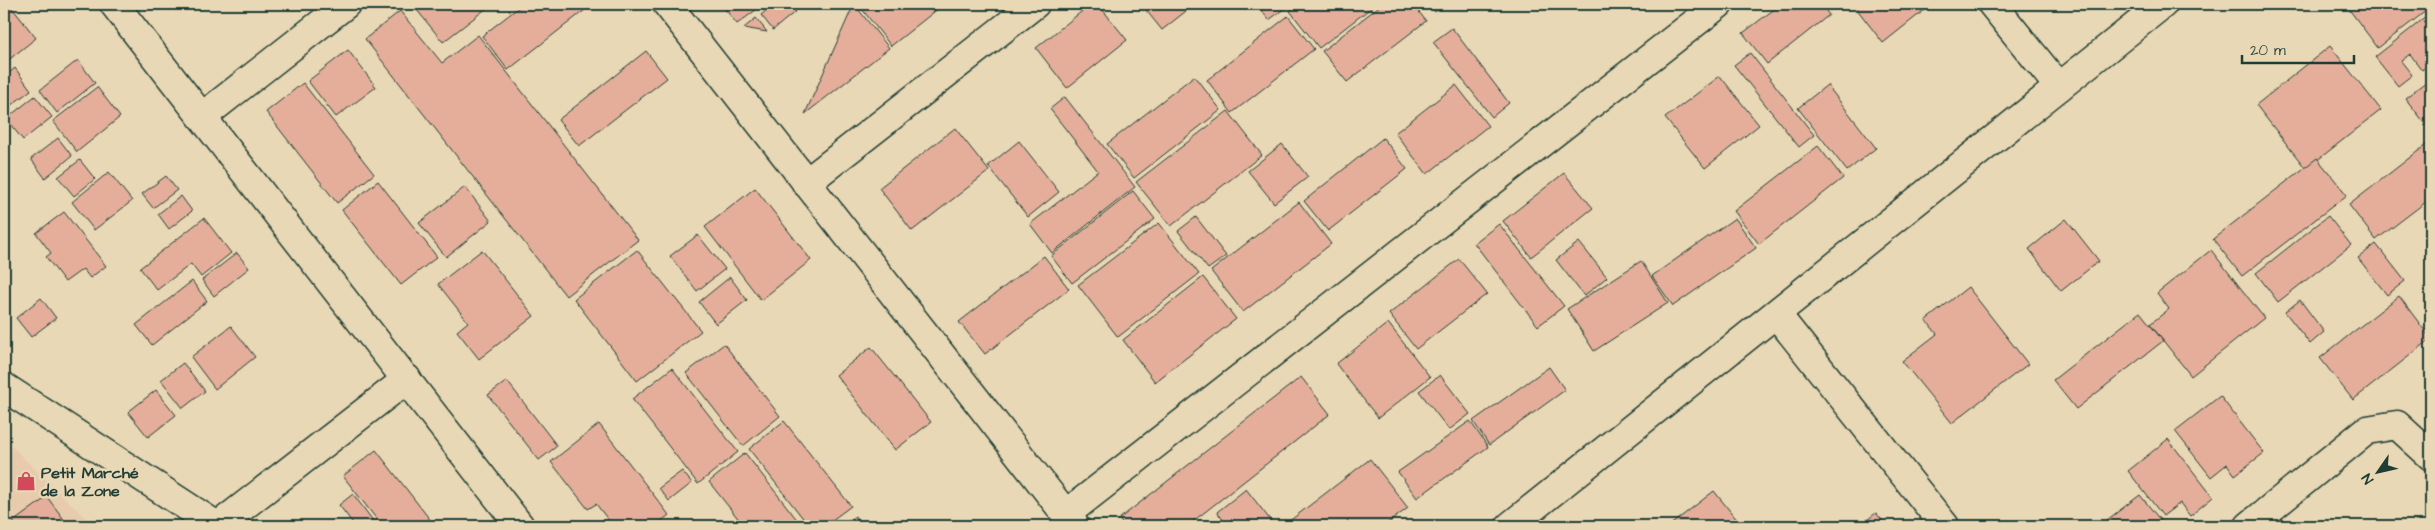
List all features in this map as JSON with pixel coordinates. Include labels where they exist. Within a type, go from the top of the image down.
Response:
[{"type":"street","points":[[114,4],[520,526]]},
{"type":"street","points":[[202,117],[346,4]]},
{"type":"street","points":[[667,4],[1070,520],[1718,4]]},
{"type":"street","points":[[806,183],[1035,4]]},
{"type":"street","points":[[1992,4],[2058,87]]},
{"type":"street","points":[[1510,526],[2163,4]]},
{"type":"street","points":[[1777,314],[1946,526]]},
{"type":"street","points":[[4,387],[218,526],[407,379]]},
{"type":"street","points":[[2249,526],[2367,430],[2397,425],[2431,456]]},
{"type":"shaded area","name":"Petit Marché de la Zone","points":[[4,439],[92,524],[88,526],[4,526]]},
{"type":"building","points":[[4,4],[9,4],[36,38],[6,62],[4,59]]},
{"type":"building","points":[[412,4],[492,4],[443,42]]},
{"type":"building","points":[[523,4],[588,4],[590,6],[508,70],[482,36]]},
{"type":"building","points":[[721,4],[764,4],[737,24]]},
{"type":"building","points":[[774,4],[790,4],[796,11],[773,30],[761,15]]},
{"type":"building","points":[[854,4],[889,48],[805,114]]},
{"type":"building","points":[[858,4],[944,4],[891,46]]},
{"type":"building","points":[[1091,4],[1098,4],[1127,40],[1067,88],[1036,48]]},
{"type":"building","points":[[1141,4],[1195,4],[1162,30]]},
{"type":"building","points":[[1256,4],[1287,4],[1289,5],[1269,20]]},
{"type":"building","points":[[1299,4],[1376,4],[1319,48],[1290,11]]},
{"type":"building","points":[[1382,4],[1413,4],[1426,21],[1347,82],[1322,51]]},
{"type":"building","points":[[1428,4],[1445,4],[1435,12]]},
{"type":"building","points":[[1781,4],[1821,4],[1829,15],[1767,64],[1743,33]]},
{"type":"building","points":[[1862,4],[1932,4],[1883,43],[1856,8]]},
{"type":"building","points":[[2354,4],[2431,4],[2431,7],[2378,48],[2348,8]]},
{"type":"building","points":[[400,11],[442,63],[478,35],[638,240],[566,296],[365,39]]},
{"type":"building","points":[[2431,13],[2431,63],[2422,70],[2410,54],[2401,61],[2412,75],[2398,86],[2375,57]]},
{"type":"building","points":[[1288,16],[1314,49],[1232,113],[1207,80]]},
{"type":"building","points":[[756,18],[767,32],[744,28]]},
{"type":"building","points":[[1452,28],[1509,103],[1492,117],[1433,42]]},
{"type":"building","points":[[2330,46],[2381,110],[2306,169],[2256,105]]},
{"type":"building","points":[[348,50],[376,87],[336,117],[308,81]]},
{"type":"building","points":[[646,51],[667,78],[579,146],[558,120]]},
{"type":"building","points":[[1750,53],[1814,135],[1799,147],[1734,65]]},
{"type":"building","points":[[78,60],[95,83],[57,113],[40,90]]},
{"type":"building","points":[[15,68],[31,90],[10,106],[4,97],[4,77]]},
{"type":"building","points":[[1194,76],[1221,110],[1134,178],[1107,144]]},
{"type":"building","points":[[1720,76],[1759,125],[1705,168],[1665,118]]},
{"type":"building","points":[[2431,78],[2431,131],[2405,98]]},
{"type":"building","points":[[303,83],[374,174],[337,203],[266,112]]},
{"type":"building","points":[[1456,85],[1488,126],[1427,174],[1395,133]]},
{"type":"building","points":[[1827,85],[1876,148],[1847,171],[1798,108]]},
{"type":"building","points":[[97,87],[120,117],[77,152],[53,121]]},
{"type":"building","points":[[35,96],[52,117],[23,140],[6,119]]},
{"type":"building","points":[[1065,97],[1135,187],[1052,253],[1030,224],[1098,171],[1050,109]]},
{"type":"building","points":[[1228,111],[1262,155],[1171,226],[1136,182]]},
{"type":"building","points":[[955,128],[989,171],[912,231],[879,188]]},
{"type":"building","points":[[58,138],[72,156],[45,178],[31,159]]},
{"type":"building","points":[[1383,138],[1407,169],[1328,231],[1304,201]]},
{"type":"building","points":[[1019,141],[1059,192],[1028,217],[988,166]]},
{"type":"building","points":[[2431,141],[2431,198],[2376,240],[2349,205]]},
{"type":"building","points":[[1282,144],[1308,177],[1274,203],[1248,171]]},
{"type":"building","points":[[1818,146],[1843,178],[1759,244],[1734,211]]},
{"type":"building","points":[[2317,158],[2347,195],[2242,276],[2213,239]]},
{"type":"building","points":[[80,160],[95,179],[74,196],[58,177]]},
{"type":"building","points":[[109,172],[132,201],[94,230],[72,202]]},
{"type":"building","points":[[1564,173],[1593,208],[1531,257],[1503,221]]},
{"type":"building","points":[[166,176],[177,190],[153,208],[142,194]]},
{"type":"building","points":[[378,181],[437,257],[401,285],[342,210]]},
{"type":"building","points":[[465,187],[491,221],[446,257],[419,223]]},
{"type":"building","points":[[755,188],[811,260],[761,300],[705,227]]},
{"type":"building","points":[[1133,191],[1155,219],[1072,283],[1051,256]]},
{"type":"building","points":[[181,196],[192,211],[169,229],[158,214]]},
{"type":"building","points":[[1299,202],[1331,244],[1243,312],[1211,271]]},
{"type":"building","points":[[64,212],[106,266],[90,278],[83,269],[65,282],[46,257],[51,253],[36,233]]},
{"type":"building","points":[[2328,216],[2351,245],[2278,302],[2256,273]]},
{"type":"building","points":[[1196,217],[1226,256],[1208,269],[1178,231]]},
{"type":"building","points":[[204,218],[231,253],[201,277],[191,264],[157,290],[140,268]]},
{"type":"building","points":[[1735,218],[1756,248],[1673,306],[1652,276]]},
{"type":"building","points":[[2066,219],[2099,261],[2061,291],[2029,249]]},
{"type":"building","points":[[1159,223],[1199,274],[1118,337],[1078,285]]},
{"type":"building","points":[[1499,224],[1564,306],[1538,326],[1474,243]]},
{"type":"building","points":[[698,235],[725,269],[697,291],[670,256]]},
{"type":"building","points":[[1579,242],[1607,277],[1584,296],[1556,260]]},
{"type":"building","points":[[2376,244],[2405,281],[2387,295],[2358,258]]},
{"type":"building","points":[[482,250],[534,316],[479,359],[457,331],[468,322],[438,284]]},
{"type":"building","points":[[637,250],[701,331],[637,381],[574,299]]},
{"type":"building","points":[[2211,250],[2264,318],[2191,376],[2150,324],[2169,309],[2157,293]]},
{"type":"building","points":[[237,253],[249,268],[214,296],[202,280]]},
{"type":"building","points":[[1044,256],[1069,289],[985,354],[959,322]]},
{"type":"building","points":[[1459,259],[1487,294],[1416,349],[1389,314]]},
{"type":"building","points":[[1641,261],[1668,303],[1594,351],[1567,309]]},
{"type":"building","points":[[730,277],[747,300],[716,324],[699,302]]},
{"type":"building","points":[[1203,277],[1236,319],[1155,382],[1123,340]]},
{"type":"building","points":[[192,281],[207,301],[152,345],[136,325]]},
{"type":"building","points":[[1968,287],[2028,364],[1952,423],[1902,361],[1937,334],[1926,320]]},
{"type":"building","points":[[2399,296],[2431,339],[2353,400],[2320,358]]},
{"type":"building","points":[[41,298],[56,318],[31,337],[16,318]]},
{"type":"building","points":[[2300,300],[2324,332],[2310,344],[2285,312]]},
{"type":"building","points":[[2140,312],[2163,341],[2076,409],[2053,380]]},
{"type":"building","points":[[1388,323],[1430,377],[1378,418],[1336,364]]},
{"type":"building","points":[[231,326],[255,357],[215,389],[191,357]]},
{"type":"building","points":[[724,344],[780,416],[743,446],[686,373]]},
{"type":"building","points":[[871,347],[931,422],[895,450],[836,375]]},
{"type":"building","points":[[183,363],[205,391],[183,408],[161,380]]},
{"type":"building","points":[[1549,367],[1565,390],[1489,445],[1473,421]]},
{"type":"building","points":[[672,368],[738,452],[698,484],[632,399]]},
{"type":"building","points":[[1440,375],[1470,414],[1449,430],[1419,391]]},
{"type":"building","points":[[1301,377],[1330,414],[1187,526],[1124,526],[1119,519]]},
{"type":"building","points":[[507,381],[557,446],[539,460],[488,395]]},
{"type":"building","points":[[156,390],[176,415],[148,437],[128,412]]},
{"type":"building","points":[[2220,396],[2264,453],[2235,475],[2227,464],[2211,477],[2175,431]]},
{"type":"building","points":[[784,421],[851,506],[824,526],[809,526],[749,449]]},
{"type":"building","points":[[1470,421],[1488,447],[1417,498],[1398,472]]},
{"type":"building","points":[[599,424],[669,515],[655,526],[613,526],[596,504],[588,509],[551,462]]},
{"type":"building","points":[[2168,439],[2213,497],[2190,516],[2180,503],[2163,516],[2128,471]]},
{"type":"building","points":[[376,450],[435,526],[382,526],[343,476]]},
{"type":"building","points":[[745,453],[802,526],[744,526],[709,482]]},
{"type":"building","points":[[1370,459],[1408,508],[1384,526],[1283,526]]},
{"type":"building","points":[[682,471],[692,483],[669,501],[659,488]]},
{"type":"building","points":[[1246,489],[1275,526],[1228,526],[1217,512]]},
{"type":"building","points":[[1714,491],[1742,526],[1669,526]]},
{"type":"building","points":[[353,494],[377,526],[355,526],[339,505]]},
{"type":"building","points":[[2140,495],[2165,526],[2099,526]]},
{"type":"building","points":[[47,497],[69,526],[17,526],[13,522]]},
{"type":"building","points":[[1876,513],[1887,526],[1859,526]]},
{"type":"building","points":[[855,516],[862,526],[842,526]]},
{"type":"place","name":"Petit Marché de la Zone","points":[[26,481]]}]
